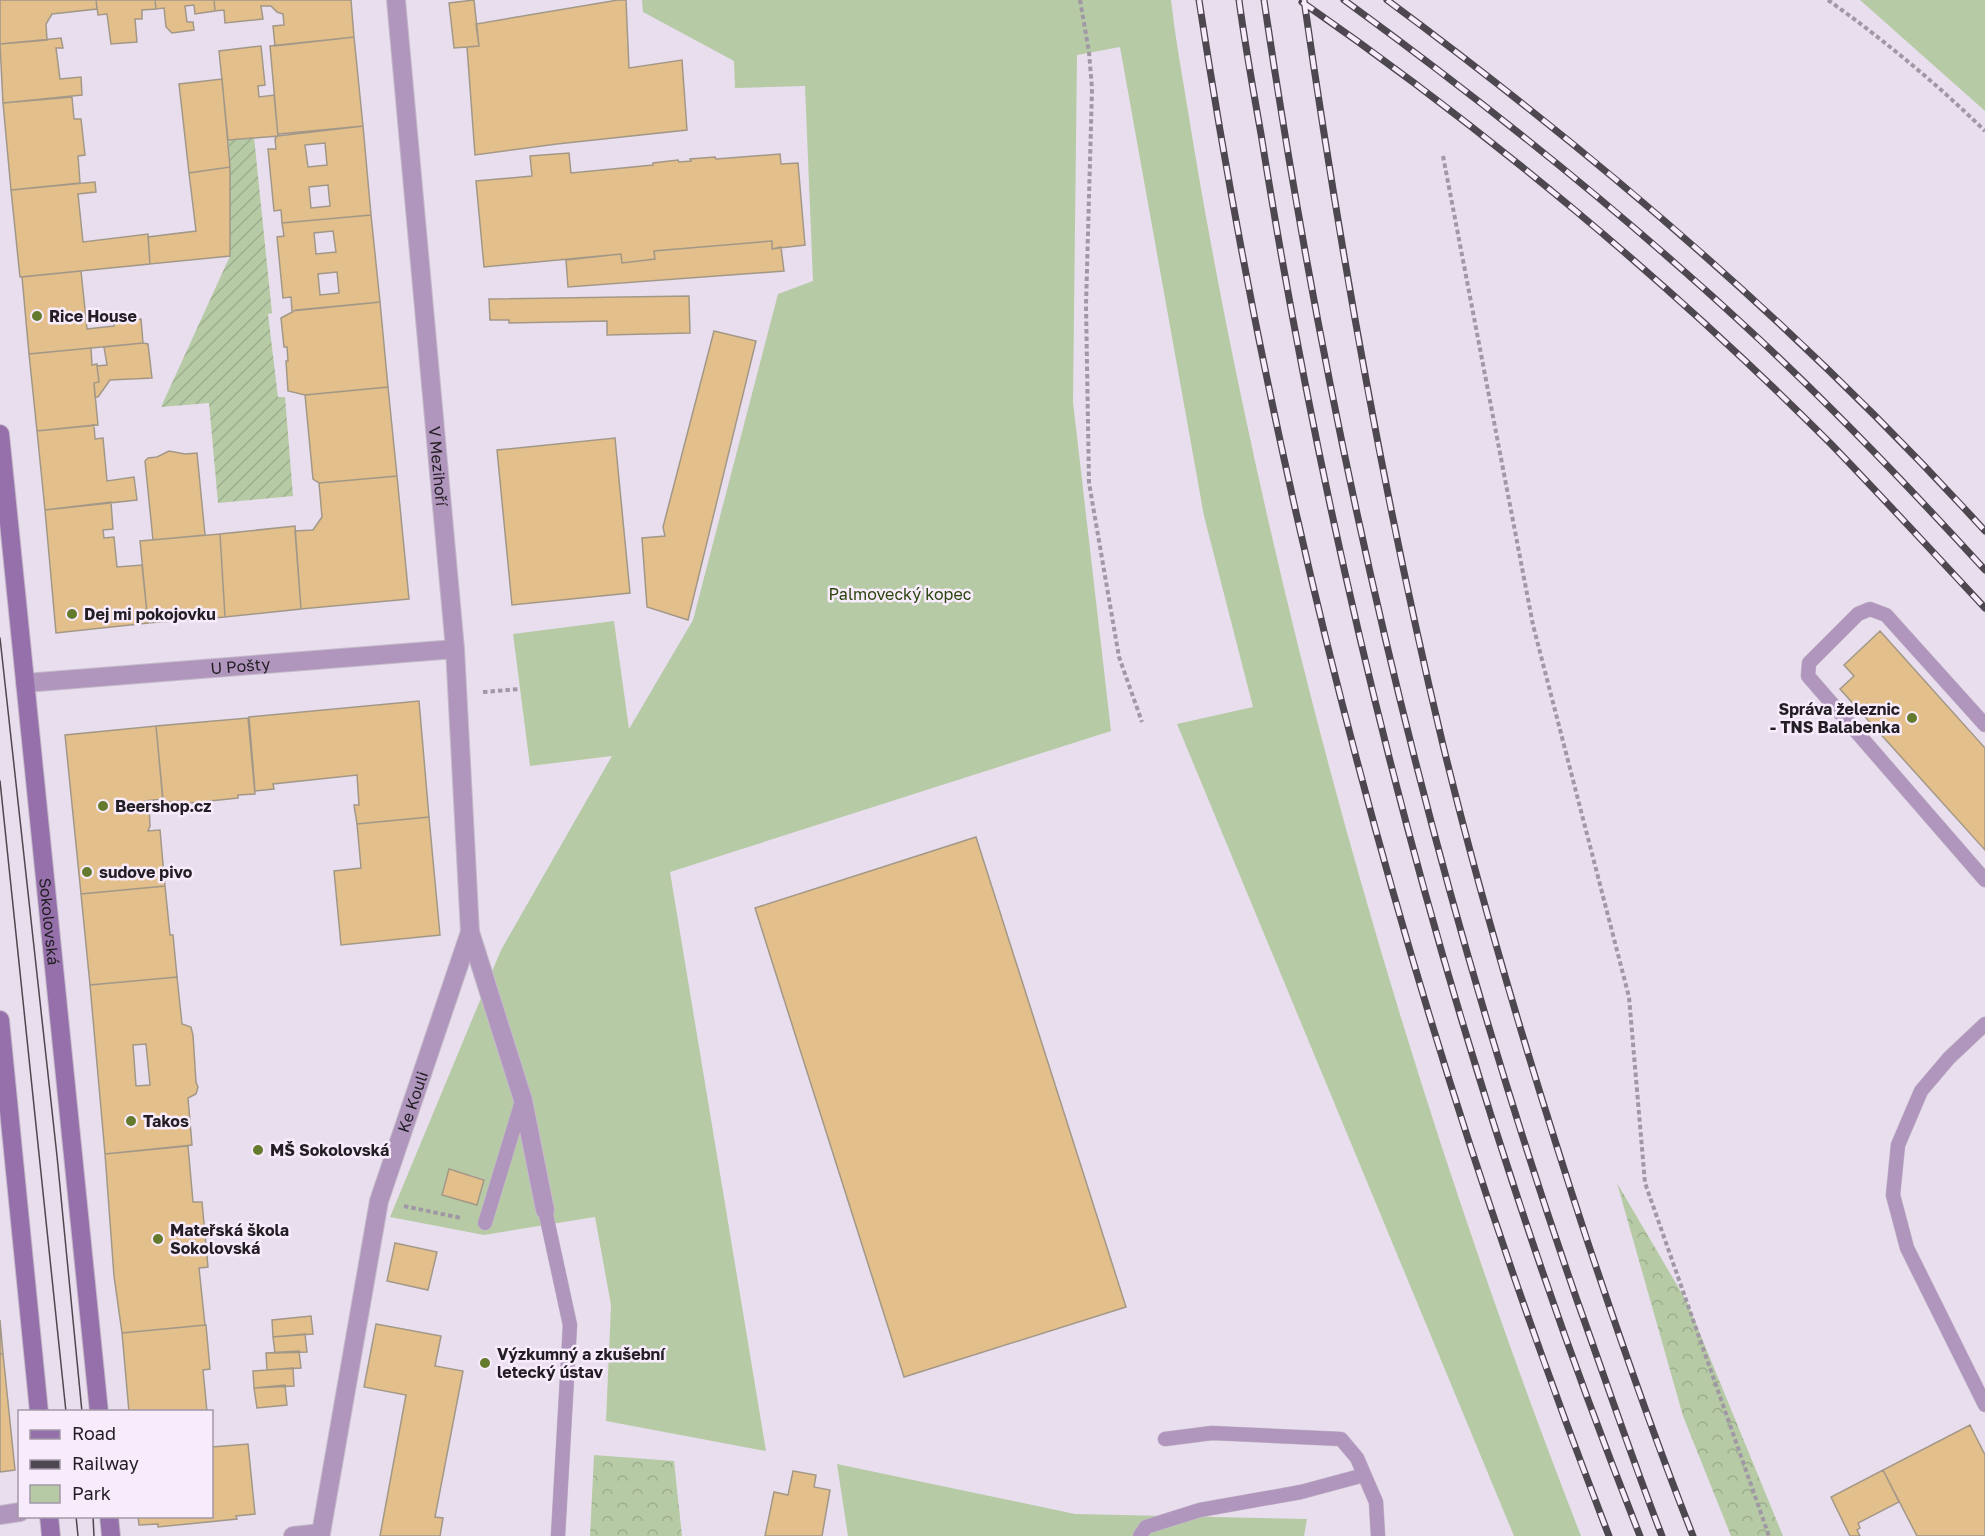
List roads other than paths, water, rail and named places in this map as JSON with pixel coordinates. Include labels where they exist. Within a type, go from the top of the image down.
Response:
[{"type":"main road","name":"Sokolovská","points":[[0,434],[99,1410]]},
{"type":"main road","points":[[0,1020],[39,1410]]},
{"type":"main road","points":[[49,1518],[51,1536]]},
{"type":"main road","points":[[109,1518],[111,1536]]},
{"type":"street","name":"V Mezihoří","points":[[396,0],[455,649],[470,932]]},
{"type":"street","name":"U Pošty","points":[[25,683],[455,649]]},
{"type":"street","points":[[470,932],[523,1100],[545,1210]]},
{"type":"street","name":"Ke Kouli","points":[[292,1536],[321,1533],[379,1201],[470,932]]},
{"type":"street","points":[[0,1515],[18,1512]]},
{"type":"lane","points":[[1985,725],[1886,615],[1870,609],[1858,614],[1809,663],[1808,676],[1985,880]]},
{"type":"lane","points":[[1985,1024],[1949,1058],[1922,1091],[1898,1145],[1893,1195],[1906,1248],[1985,1405]]},
{"type":"lane","points":[[485,1223],[523,1100]]},
{"type":"lane","points":[[545,1210],[570,1325],[558,1536]]},
{"type":"lane","points":[[1165,1439],[1212,1433],[1341,1439],[1357,1458],[1376,1502],[1378,1536]]},
{"type":"lane","points":[[1140,1536],[1146,1527],[1200,1510],[1300,1492],[1364,1474]]},
{"type":"tram line","points":[[0,638],[57,1156],[82,1410]]},
{"type":"tram line","points":[[0,781],[66,1410]]},
{"type":"tram line","points":[[76,1518],[78,1536]]},
{"type":"tram line","points":[[93,1518],[94,1536]]},
{"type":"railway","points":[[1199,0],[1232,197],[1270,392],[1313,586],[1362,779],[1416,971],[1475,1161],[1540,1349],[1609,1536]]},
{"type":"railway","points":[[1239,0],[1292,313],[1327,491],[1367,669],[1412,845],[1462,1020],[1516,1194],[1576,1366],[1640,1536]]},
{"type":"railway","points":[[1264,0],[1290,166],[1353,495],[1390,659],[1431,822],[1476,984],[1525,1144],[1578,1303],[1662,1536]]},
{"type":"railway","points":[[1304,0],[1348,281],[1365,374],[1401,560],[1443,745],[1475,871],[1529,1058],[1600,1280],[1693,1536]]},
{"type":"railway","points":[[1344,0],[1504,121],[1659,249],[1759,339],[1846,424],[1985,570]]},
{"type":"railway","points":[[1387,0],[1546,122],[1699,251],[1846,387],[1985,531]]},
{"type":"railway","points":[[1302,2],[1372,51],[1509,156],[1642,268],[1770,384],[1831,444],[1985,608]]},
{"type":"place","name":"Rice House","points":[[37,316]]},
{"type":"place","name":"Dej mi pokojovku","points":[[72,614]]},
{"type":"place","name":"Správa železnic - TNS Balabenka","points":[[1912,718]]},
{"type":"place","name":"Beershop.cz","points":[[103,806]]},
{"type":"place","name":"sudove pivo","points":[[87,872]]},
{"type":"place","name":"Takos","points":[[131,1121]]},
{"type":"place","name":"MŠ Sokolovská","points":[[258,1150]]},
{"type":"place","name":"Mateřská škola Sokolovská","points":[[158,1239]]},
{"type":"place","name":"Výzkumný a zkušební letecký ústav","points":[[485,1363]]},
{"type":"park label","name":"Palmovecký kopec","points":[[900,594]]}]
